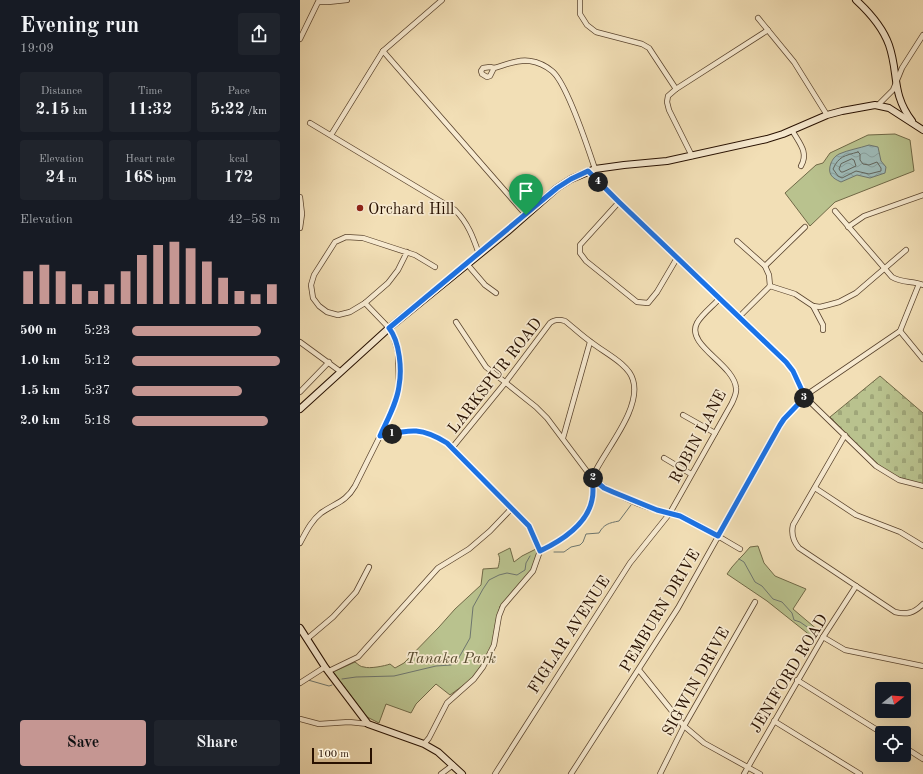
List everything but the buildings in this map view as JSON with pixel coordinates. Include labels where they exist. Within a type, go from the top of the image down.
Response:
[{"type":"main road","points":[[856,0],[878,26],[889,44],[898,95],[906,113],[915,125]]},
{"type":"main road","points":[[300,409],[389,328],[567,181],[588,171],[624,165],[667,161],[767,139],[827,115],[854,108],[878,105],[896,112],[923,129]]},
{"type":"main road","points":[[300,628],[327,669],[368,724],[424,744],[438,752],[454,765],[462,774]]},
{"type":"street","points":[[300,39],[319,1],[328,2],[347,0]]},
{"type":"street","points":[[331,135],[383,50],[442,0]]},
{"type":"street","points":[[580,0],[580,14],[587,26],[596,32],[642,44],[649,48],[676,89]]},
{"type":"street","points":[[758,18],[794,62],[827,115]]},
{"type":"street","points":[[692,156],[667,106],[668,96],[676,89],[768,30]]},
{"type":"street","points":[[878,105],[890,93],[902,68],[923,35]]},
{"type":"street","points":[[383,50],[526,215]]},
{"type":"street","points":[[494,68],[514,62],[529,61],[540,64],[553,71],[564,88],[595,169]]},
{"type":"street","points":[[310,123],[455,210],[468,226],[479,254]]},
{"type":"street","points":[[792,130],[804,154],[805,159],[801,166]]},
{"type":"street","points":[[588,171],[677,258],[740,316],[789,365],[805,397],[876,466],[899,480],[923,486]]},
{"type":"street","points":[[848,227],[864,216],[923,195]]},
{"type":"street","points":[[300,197],[302,214],[300,228]]},
{"type":"street","points":[[619,202],[580,245],[580,253],[586,261],[637,302],[648,303],[657,292],[677,258]]},
{"type":"street","points":[[835,211],[884,269],[897,280],[921,284],[900,331],[923,359]]},
{"type":"street","points":[[766,266],[805,226]]},
{"type":"street","points":[[407,252],[398,270],[388,283],[365,303],[350,312],[338,315],[328,312],[319,306],[313,298],[311,285],[314,274],[335,242],[346,237],[363,238],[407,252],[435,267]]},
{"type":"street","points":[[738,241],[766,266],[770,286]]},
{"type":"street","points":[[770,286],[795,294],[813,306],[820,307],[828,305],[839,302],[856,294],[906,250]]},
{"type":"street","points":[[467,264],[485,285],[496,292]]},
{"type":"street","points":[[740,316],[770,286]]},
{"type":"street","name":"ROBIN LANE","points":[[670,513],[732,403],[736,392],[736,386],[731,373],[696,339],[695,329],[697,322],[720,298]]},
{"type":"street","points":[[300,543],[312,521],[350,494],[395,403],[399,386],[398,352],[393,335],[389,328],[365,303]]},
{"type":"street","points":[[813,306],[823,324],[823,330]]},
{"type":"street","name":"LARKSPUR ROAD","points":[[452,448],[505,383],[550,323],[558,319],[565,321],[590,342]]},
{"type":"street","points":[[456,322],[486,367],[536,407],[547,418],[592,478],[613,492],[657,510],[680,516],[740,549]]},
{"type":"street","name":"PEMBURN DRIVE","points":[[571,774],[678,608],[784,419],[809,393],[900,331]]},
{"type":"street","points":[[300,342],[341,372]]},
{"type":"street","points":[[540,551],[556,544],[575,529],[583,519],[592,500],[592,478],[624,423],[632,406],[634,390],[633,379],[627,369],[590,342],[563,438]]},
{"type":"street","points":[[300,392],[329,362]]},
{"type":"street","points":[[683,415],[715,433]]},
{"type":"street","points":[[380,436],[409,430],[420,430],[434,435],[447,443],[529,526],[540,551],[533,571],[503,606],[499,616],[494,645],[483,667],[474,679],[448,703],[429,738],[424,744]]},
{"type":"street","points":[[845,435],[793,525],[793,538],[800,548],[895,612],[903,614],[914,612],[923,604]]},
{"type":"street","points":[[664,458],[691,474]]},
{"type":"street","points":[[814,488],[856,515],[900,532],[923,546]]},
{"type":"street","points":[[304,681],[327,669],[358,657],[438,568],[469,549],[490,531],[512,508]]},
{"type":"street","name":"FIGLAR AVENUE","points":[[494,774],[630,563],[670,513]]},
{"type":"street","points":[[307,639],[333,617],[356,592],[369,567]]},
{"type":"street","name":"JENIFORD ROAD","points":[[744,774],[797,680],[856,586]]},
{"type":"street","name":"SIGWIN DRIVE","points":[[660,774],[684,726],[755,602]]},
{"type":"street","points":[[823,637],[845,650],[923,666]]},
{"type":"street","points":[[639,670],[684,726],[704,743],[760,774]]},
{"type":"street","points":[[797,680],[875,729]]},
{"type":"street","points":[[300,719],[319,724],[349,722],[368,724]]},
{"type":"street","points":[[774,721],[860,774]]},
{"type":"street","points":[[911,751],[923,759]]},
{"type":"street","points":[[441,774],[454,765]]},
{"type":"green space","points":[[895,134],[910,140],[914,171],[835,202],[810,226],[785,193],[816,165],[823,163],[830,153],[868,135]]},
{"type":"green space","points":[[880,376],[923,413],[923,484],[895,476],[883,468],[860,449],[830,417]]},
{"type":"green space","points":[[758,546],[764,563],[775,576],[806,589],[793,609],[819,631],[816,640],[767,601],[727,574],[750,547]]},
{"type":"green space","name":"Tanaka Park","points":[[510,548],[514,562],[538,548],[539,553],[532,569],[506,601],[500,606],[492,646],[472,679],[450,695],[436,684],[416,704],[411,713],[386,704],[379,723],[367,717],[333,672],[355,662],[366,668],[390,664],[395,668],[404,663],[455,609],[481,585],[483,569],[498,568],[500,559],[498,554]]},
{"type":"water","points":[[869,145],[878,147],[881,161],[886,167],[885,173],[870,178],[857,175],[841,182],[831,175],[831,163],[836,156],[846,151]]},
{"type":"waterway","points":[[554,552],[564,552],[571,547],[580,545],[586,534],[599,533],[607,524],[619,521],[631,505]]},
{"type":"waterway","points":[[342,679],[394,676],[436,666],[451,665],[457,661],[470,638],[473,607],[489,580],[507,573],[517,575],[525,570],[526,563],[530,556]]},
{"type":"waterway","points":[[739,559],[744,562],[755,582],[762,586],[773,599],[782,602],[792,613],[794,620],[800,622],[813,631]]},
{"type":"waterway","points":[[308,680],[329,686],[332,685]]},
{"type":"place","name":"Orchard Hill","points":[[360,208]]},
{"type":"route","points":[[588,171],[740,316],[789,365],[793,371],[805,397],[780,425],[718,536],[680,516],[657,510],[604,488],[592,478],[592,500],[583,519],[575,529],[556,544],[540,551],[529,526],[447,443],[434,435],[420,430],[409,430],[380,436],[395,403],[399,386],[399,361],[397,345],[389,328],[526,215],[557,188],[576,176],[588,171]]}]
